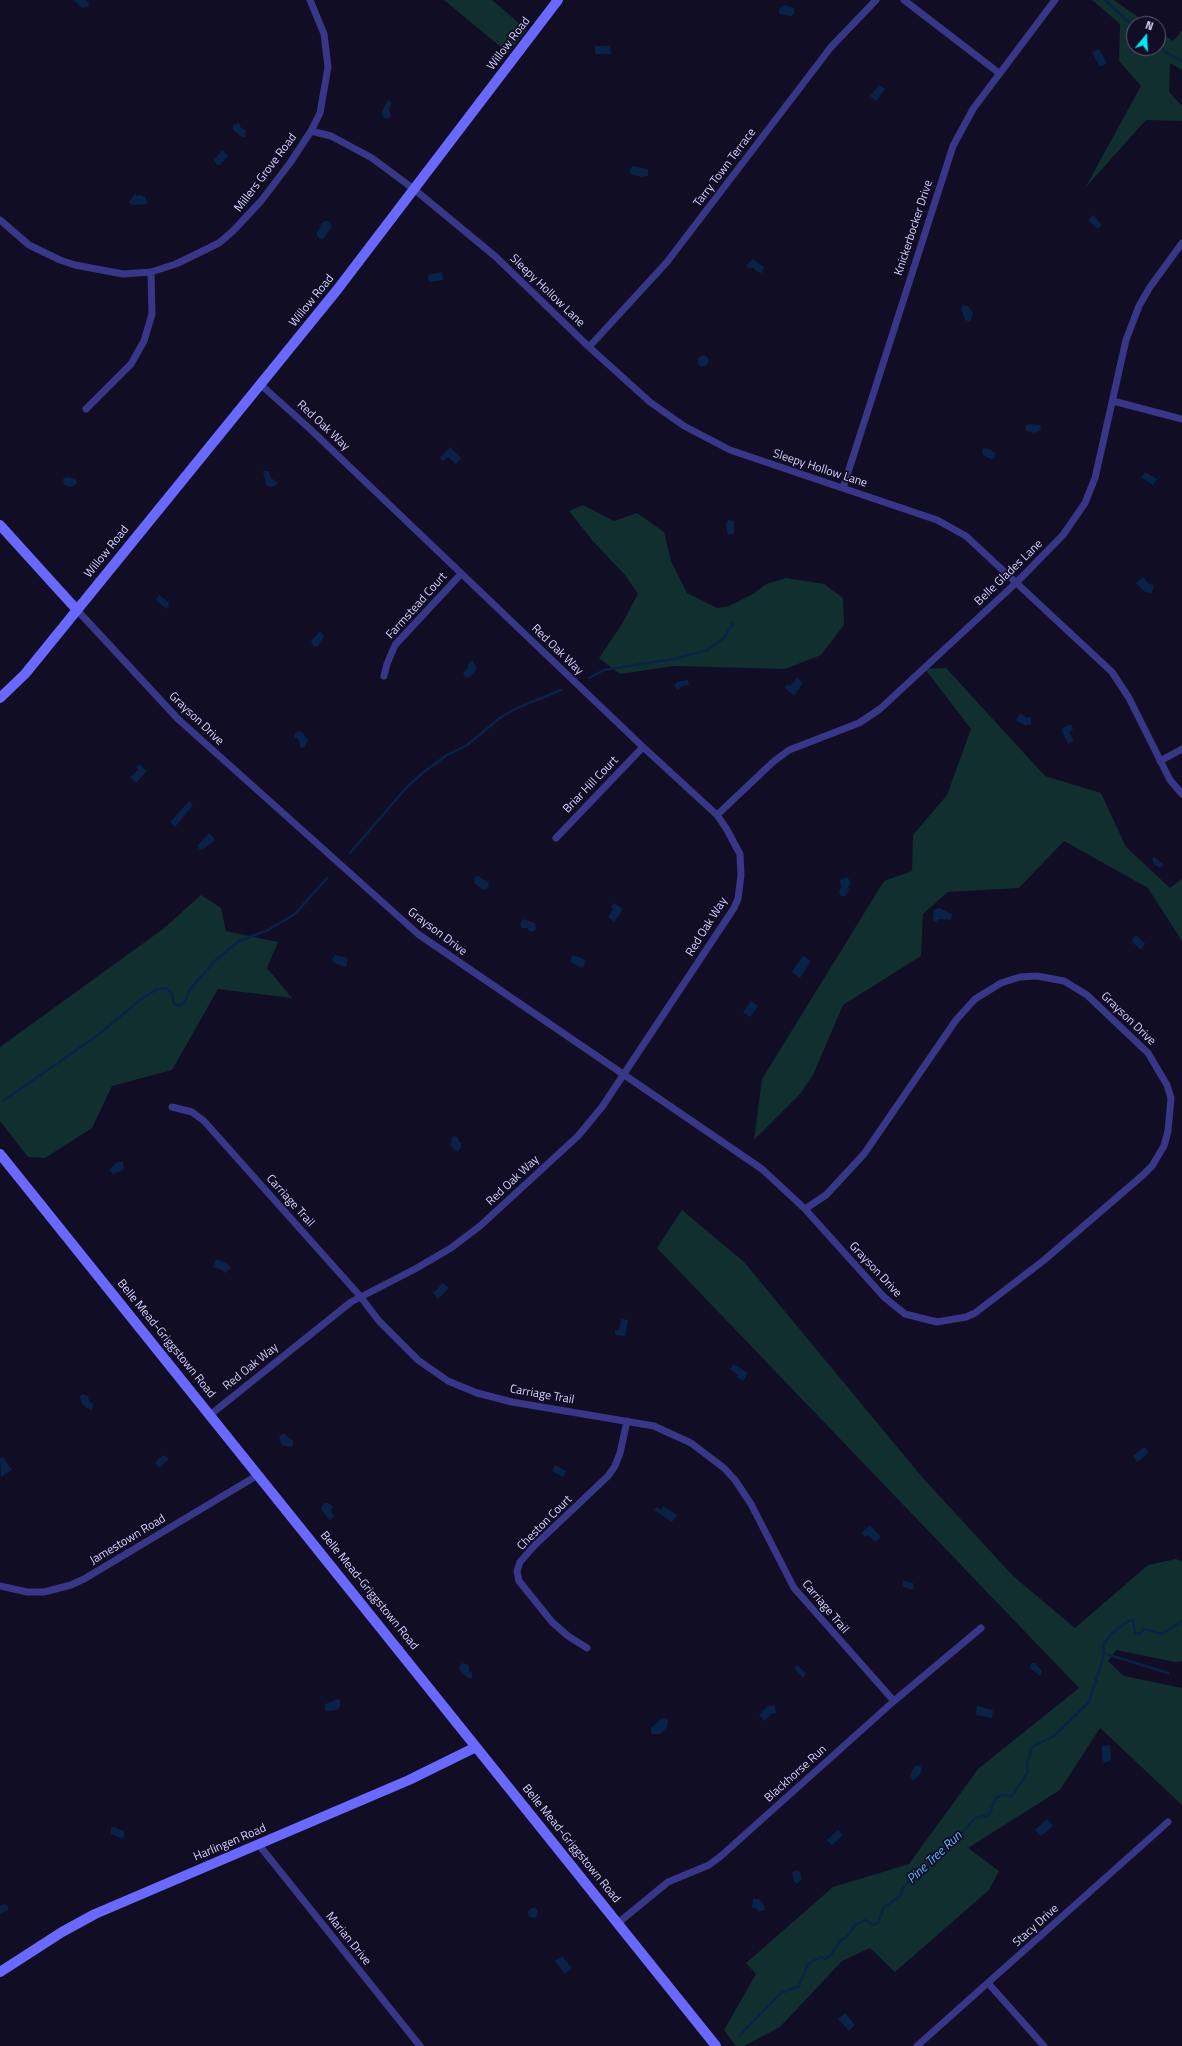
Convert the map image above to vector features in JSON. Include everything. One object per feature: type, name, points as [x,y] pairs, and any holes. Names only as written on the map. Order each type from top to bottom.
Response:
[{"type":"street","name":"Millers Grove Road","points":[[0,220],[29,244],[60,260],[75,265],[123,274],[151,272],[176,264],[219,243],[233,232],[261,201],[290,163],[311,131],[320,113],[328,67],[324,34],[310,0]]},
{"type":"street","name":"Willow Road","points":[[77,610],[337,290],[415,190],[558,0]]},
{"type":"street","name":"Tarry Town Terrace","points":[[589,347],[667,262],[831,47],[876,0]]},
{"type":"street","points":[[904,0],[999,73]]},
{"type":"street","name":"Knickerbocker Drive","points":[[843,488],[953,146],[973,109],[1055,0]]},
{"type":"street","name":"Millers Grove Road","points":[[311,131],[331,136],[372,158],[415,190]]},
{"type":"street","name":"Sleepy Hollow Lane","points":[[415,190],[496,257],[589,347],[650,402],[684,426],[707,440],[753,459],[937,520],[956,529],[980,548],[1112,672],[1130,698],[1170,780],[1182,794]]},
{"type":"street","name":"Belle Glades Lane","points":[[717,815],[773,762],[789,750],[859,722],[880,709],[1017,582],[1062,536],[1085,503],[1100,458],[1126,340],[1139,306],[1150,287],[1182,243]]},
{"type":"street","points":[[86,409],[131,364],[144,341],[152,314],[151,272]]},
{"type":"street","name":"Red Oak Way","points":[[210,1414],[360,1296],[415,1269],[451,1248],[480,1226],[578,1136],[602,1107],[703,956],[738,899],[741,875],[740,854],[717,815],[643,747],[309,428],[261,385]]},
{"type":"street","points":[[1113,401],[1182,419]]},
{"type":"street","points":[[0,525],[77,610],[25,674],[0,698]]},
{"type":"street","name":"Farmstead Court","points":[[384,676],[395,645],[461,574]]},
{"type":"street","name":"Grayson Drive","points":[[77,610],[178,719],[418,934],[762,1169],[805,1209],[884,1297],[905,1314],[937,1322],[966,1317],[975,1313],[1043,1261],[1152,1166],[1164,1146],[1168,1131],[1170,1098],[1167,1085],[1148,1053],[1087,995],[1064,981],[1055,978],[1020,977],[1001,983],[975,999],[956,1020],[864,1154],[826,1195],[805,1209]]},
{"type":"street","name":"Briar Hill Court","points":[[556,838],[643,747]]},
{"type":"street","points":[[1160,761],[1182,748]]},
{"type":"street","name":"Carriage Trail","points":[[172,1107],[192,1112],[204,1121],[360,1296],[379,1320],[418,1360],[448,1381],[477,1392],[512,1402],[654,1426],[691,1442],[731,1476],[752,1504],[794,1588],[894,1701]]},
{"type":"street","name":"Belle Mead-Griggstown Road","points":[[0,1154],[716,2046]]},
{"type":"street","name":"Cheston Court","points":[[587,1648],[568,1636],[552,1622],[519,1581],[517,1571],[520,1562],[534,1546],[608,1476],[618,1459],[627,1421]]},
{"type":"street","name":"Jamestown Road","points":[[0,1586],[28,1592],[44,1592],[71,1585],[84,1579],[258,1475]]},
{"type":"street","name":"Blackhorse Run","points":[[618,1923],[668,1882],[709,1865],[721,1856],[894,1701],[981,1628]]},
{"type":"street","name":"Harlingen Road","points":[[0,1972],[62,1932],[95,1914],[410,1780],[476,1747]]},
{"type":"street","name":"Stacy Drive","points":[[917,2046],[1168,1822]]},
{"type":"street","name":"Marian Drive","points":[[259,1845],[420,2046]]},
{"type":"street","points":[[988,1983],[1044,2046]]},
{"type":"green space","points":[[444,0],[492,0],[527,30],[508,53]]},
{"type":"green space","points":[[1092,0],[1114,0],[1137,16],[1126,16],[1126,56],[1166,56],[1166,36],[1173,41],[1182,30],[1182,70],[1170,63],[1169,92],[1182,106],[1182,121],[1146,120],[1085,188],[1141,86],[1119,61],[1120,24]]},
{"type":"green space","points":[[583,505],[614,521],[637,513],[664,532],[671,561],[687,593],[717,608],[729,606],[753,594],[766,584],[786,578],[824,584],[843,598],[844,625],[821,655],[785,669],[674,666],[620,674],[599,658],[622,624],[638,594],[625,575],[592,540],[569,511]]},
{"type":"green space","points":[[946,668],[1045,776],[1101,793],[1126,847],[1170,888],[1182,879],[1182,941],[1148,888],[1064,841],[1019,888],[948,892],[923,914],[921,956],[843,1005],[813,1075],[800,1094],[754,1140],[762,1079],[884,881],[912,871],[913,835],[947,795],[971,729],[925,669]]},
{"type":"green space","points":[[201,895],[221,908],[226,931],[278,942],[267,968],[292,998],[218,989],[172,1070],[112,1086],[92,1128],[45,1158],[28,1157],[0,1121],[0,1047],[163,929]]},
{"type":"green space","points":[[682,1210],[744,1262],[922,1477],[1013,1576],[1075,1628],[1148,1565],[1176,1559],[1182,1562],[1182,1661],[1175,1662],[1116,1650],[1108,1661],[1124,1676],[1182,1688],[1182,1805],[1100,1728],[1060,1790],[968,1848],[999,1871],[989,1890],[895,1972],[870,1948],[842,1961],[780,2027],[744,2046],[736,2046],[724,2030],[756,1974],[746,1963],[833,1887],[909,1864],[978,1769],[1079,1688],[657,1248]]},
{"type":"water","points":[[74,0],[86,0],[89,2],[88,7],[82,8]]},
{"type":"water","points":[[784,5],[794,8],[794,14],[791,16],[779,14],[779,9]]},
{"type":"water","points":[[595,46],[610,46],[611,54],[595,54]]},
{"type":"water","points":[[1099,49],[1107,63],[1100,67],[1092,52]]},
{"type":"water","points":[[879,85],[885,89],[876,101],[870,96]]},
{"type":"water","points":[[388,100],[392,102],[389,109],[391,115],[390,118],[385,119],[381,113]]},
{"type":"water","points":[[239,123],[241,128],[246,130],[245,137],[242,137],[233,130],[233,125]]},
{"type":"water","points":[[222,150],[228,156],[220,165],[217,165],[214,160]]},
{"type":"water","points":[[633,166],[648,169],[648,176],[641,177],[631,174],[629,170]]},
{"type":"water","points":[[135,194],[137,196],[140,195],[145,197],[148,204],[131,205],[129,202]]},
{"type":"water","points":[[1093,215],[1102,225],[1098,229],[1088,220]]},
{"type":"water","points":[[325,221],[328,221],[332,226],[324,238],[320,239],[317,236],[317,232],[321,226],[320,225]]},
{"type":"water","points":[[752,259],[764,267],[762,273],[757,272],[754,268],[749,268],[746,266]]},
{"type":"water","points":[[442,272],[443,280],[429,282],[428,275]]},
{"type":"water","points":[[963,305],[968,306],[973,313],[970,322],[965,320],[961,308]]},
{"type":"water","points":[[701,356],[705,356],[707,357],[707,365],[701,366],[698,363],[698,359]]},
{"type":"water","points":[[1028,424],[1040,425],[1041,430],[1035,433],[1026,431],[1026,426]]},
{"type":"water","points":[[450,447],[461,458],[456,464],[448,457],[443,461],[440,458]]},
{"type":"water","points":[[984,448],[990,449],[995,453],[995,458],[991,459],[983,455],[982,450]]},
{"type":"water","points":[[263,471],[269,471],[271,478],[277,482],[277,485],[271,487],[266,485]]},
{"type":"water","points":[[1145,472],[1157,479],[1153,485],[1141,477]]},
{"type":"water","points":[[66,477],[76,479],[77,484],[70,487],[64,485],[63,479]]},
{"type":"water","points":[[728,520],[734,521],[734,534],[728,535],[726,525]]},
{"type":"water","points":[[1143,577],[1149,584],[1154,585],[1152,593],[1145,592],[1136,583]]},
{"type":"water","points":[[159,595],[168,602],[169,606],[166,609],[156,600]]},
{"type":"water","points":[[320,631],[324,636],[318,646],[314,647],[311,641]]},
{"type":"water","points":[[470,661],[473,661],[477,669],[470,677],[466,678],[463,673],[467,669]]},
{"type":"water","points":[[797,678],[803,683],[794,696],[785,688],[788,684],[790,686]]},
{"type":"water","points":[[688,680],[689,685],[682,686],[678,690],[674,686],[677,682]]},
{"type":"water","points":[[1019,714],[1022,714],[1026,718],[1031,717],[1031,724],[1026,726],[1016,720]]},
{"type":"water","points":[[1071,724],[1073,730],[1069,732],[1074,741],[1068,744],[1061,729]]},
{"type":"water","points":[[297,731],[302,732],[308,740],[304,748],[300,747],[299,740],[295,738],[294,735]]},
{"type":"water","points":[[139,764],[147,771],[136,783],[130,777],[138,770],[136,767]]},
{"type":"water","points":[[189,801],[193,805],[175,827],[170,822]]},
{"type":"water","points":[[209,833],[214,838],[214,841],[202,850],[199,849],[197,846]]},
{"type":"water","points":[[1154,857],[1163,864],[1162,867],[1160,868],[1154,864],[1152,859]]},
{"type":"water","points":[[478,876],[488,882],[489,886],[486,889],[483,890],[474,883],[475,877]]},
{"type":"water","points":[[847,877],[851,882],[848,887],[849,890],[845,896],[841,896],[839,893],[841,886],[840,880]]},
{"type":"water","points":[[614,903],[623,909],[614,922],[608,917],[613,909],[611,907]]},
{"type":"water","points":[[939,908],[952,914],[951,920],[939,919],[936,922],[933,920],[934,910]]},
{"type":"water","points":[[523,919],[535,923],[536,930],[530,932],[527,928],[522,928],[520,924]]},
{"type":"water","points":[[1134,936],[1137,936],[1145,943],[1142,949],[1132,942]]},
{"type":"water","points":[[335,955],[348,958],[346,967],[334,963],[332,959]]},
{"type":"water","points":[[573,955],[585,961],[584,966],[581,968],[571,962]]},
{"type":"water","points":[[803,956],[811,961],[800,978],[792,972]]},
{"type":"water","points":[[751,1001],[758,1006],[750,1017],[743,1012]]},
{"type":"water","points":[[455,1136],[458,1138],[458,1141],[461,1142],[461,1148],[457,1152],[450,1145],[452,1137]]},
{"type":"water","points":[[117,1162],[123,1162],[124,1170],[113,1174],[109,1170]]},
{"type":"water","points":[[216,1259],[227,1263],[231,1268],[225,1273],[222,1270],[213,1267]]},
{"type":"water","points":[[443,1283],[449,1288],[438,1299],[433,1293]]},
{"type":"water","points":[[621,1319],[628,1320],[625,1336],[615,1335],[615,1330],[619,1330]]},
{"type":"water","points":[[734,1364],[748,1373],[743,1381],[730,1369]]},
{"type":"water","points":[[82,1394],[88,1396],[89,1401],[93,1404],[92,1410],[82,1404],[80,1397]]},
{"type":"water","points":[[282,1434],[285,1434],[293,1440],[293,1446],[290,1447],[282,1445],[279,1437]]},
{"type":"water","points":[[1143,1448],[1146,1448],[1148,1453],[1138,1462],[1133,1456]]},
{"type":"water","points":[[163,1455],[168,1458],[168,1460],[159,1468],[155,1463]]},
{"type":"water","points":[[3,1457],[12,1470],[1,1477],[0,1459]]},
{"type":"water","points":[[555,1465],[566,1471],[563,1477],[552,1471]]},
{"type":"water","points":[[324,1503],[328,1503],[333,1506],[331,1511],[334,1516],[330,1521],[321,1509]]},
{"type":"water","points":[[663,1506],[677,1515],[672,1522],[654,1510],[657,1507],[661,1510]]},
{"type":"water","points":[[870,1525],[881,1537],[875,1542],[868,1535],[865,1537],[861,1533]]},
{"type":"water","points":[[903,1581],[913,1583],[914,1588],[911,1590],[903,1586]]},
{"type":"water","points":[[461,1663],[469,1665],[469,1671],[472,1673],[472,1678],[469,1679],[459,1670]]},
{"type":"water","points":[[1032,1663],[1035,1663],[1042,1671],[1040,1676],[1030,1668]]},
{"type":"water","points":[[797,1665],[806,1673],[804,1677],[802,1677],[795,1669]]},
{"type":"water","points":[[340,1699],[340,1707],[336,1710],[325,1710],[325,1704]]},
{"type":"water","points":[[774,1705],[776,1713],[773,1713],[764,1721],[759,1715],[768,1706]]},
{"type":"water","points":[[977,1706],[993,1710],[992,1718],[976,1715]]},
{"type":"water","points":[[662,1718],[668,1720],[667,1727],[660,1734],[651,1734],[651,1728]]},
{"type":"water","points":[[1110,1745],[1111,1760],[1104,1763],[1102,1758],[1102,1746]]},
{"type":"water","points":[[920,1765],[922,1770],[913,1781],[910,1775],[915,1766]]},
{"type":"water","points":[[1047,1819],[1053,1826],[1041,1836],[1035,1830]]},
{"type":"water","points":[[114,1827],[124,1831],[124,1837],[121,1838],[111,1834],[111,1828]]},
{"type":"water","points":[[838,1830],[843,1835],[832,1845],[827,1840]]},
{"type":"water","points":[[796,1870],[800,1872],[802,1879],[797,1884],[794,1881],[792,1873]]},
{"type":"water","points":[[753,1899],[759,1899],[764,1905],[765,1910],[759,1912],[756,1908],[752,1908]]},
{"type":"water","points":[[4,1904],[8,1906],[8,1910],[0,1914],[0,1906]]},
{"type":"water","points":[[531,1908],[535,1908],[537,1909],[537,1917],[531,1918],[528,1915],[528,1911]]},
{"type":"water","points":[[562,1956],[572,1968],[565,1974],[555,1961]]},
{"type":"water","points":[[845,2013],[855,2025],[849,2031],[838,2019]]},
{"type":"waterway","points":[[1105,0],[1126,20]]},
{"type":"waterway","points":[[1166,52],[1182,61]]},
{"type":"waterway","points":[[589,678],[604,670],[674,659],[707,650],[724,638],[733,623]]},
{"type":"waterway","points":[[350,853],[406,788],[425,771],[447,755],[467,745],[501,717],[517,708],[561,690]]},
{"type":"waterway","points":[[3,1101],[98,1035],[140,1000],[157,989],[166,988],[172,994],[174,1004],[180,1006],[185,1001],[190,989],[216,960],[239,941],[268,930],[295,914],[327,878]]},
{"type":"waterway","name":"Pine Tree Run","points":[[739,2036],[781,1993],[799,1986],[808,1964],[821,1957],[825,1959],[831,1955],[841,1940],[846,1938],[855,1925],[865,1920],[874,1925],[879,1922],[883,1908],[900,1896],[903,1888],[912,1878],[928,1867],[940,1853],[956,1840],[975,1818],[989,1815],[996,1798],[1002,1795],[1012,1796],[1028,1772],[1027,1763],[1032,1747],[1054,1736],[1089,1702],[1103,1658],[1104,1644],[1110,1635],[1128,1621],[1133,1620],[1135,1633],[1140,1634],[1144,1629],[1162,1634],[1182,1621]]},
{"type":"waterway","points":[[1103,1653],[1168,1673]]}]
